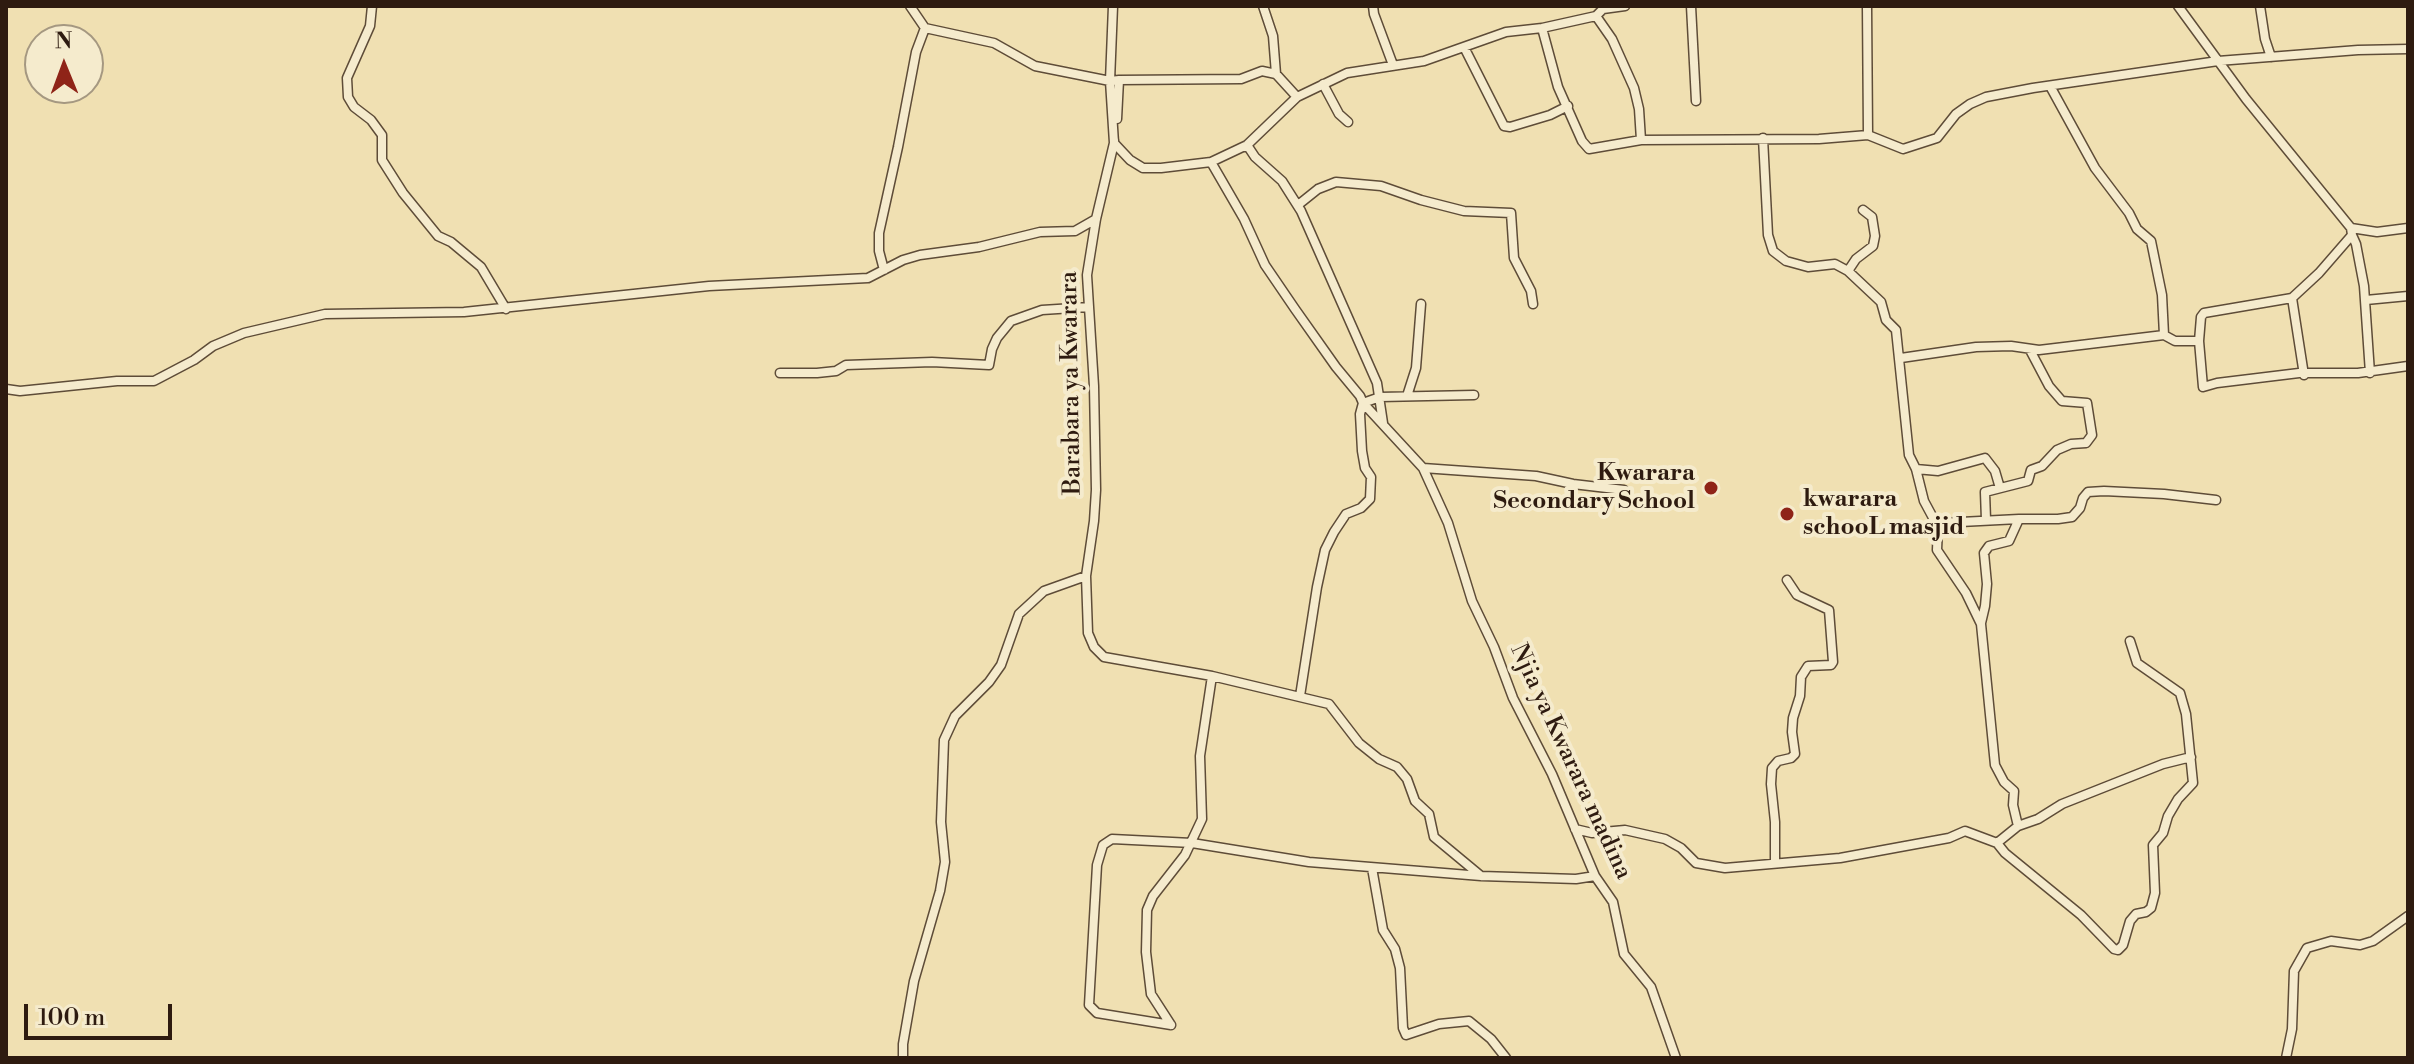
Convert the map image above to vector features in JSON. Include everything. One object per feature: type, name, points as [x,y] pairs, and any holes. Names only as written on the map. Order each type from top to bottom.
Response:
[{"type":"street","points":[[372,6],[370,26],[347,78],[348,97],[382,135],[382,160],[403,193],[438,236],[451,242],[481,267],[506,309]]},
{"type":"street","points":[[910,6],[925,28],[994,43],[1035,66],[1114,81],[1241,79],[1262,71],[1276,74],[1297,97]]},
{"type":"street","name":"Barabara ya Kwarara","points":[[1116,6],[1114,143],[1096,219],[1087,275],[1096,490],[1086,576],[1088,633],[1094,647],[1104,657],[1212,676],[1329,704],[1359,743],[1379,759],[1397,767],[1407,779],[1415,801],[1429,814],[1434,837],[1481,876]]},
{"type":"street","points":[[1263,6],[1273,36],[1276,74]]},
{"type":"street","points":[[1373,6],[1393,65]]},
{"type":"street","points":[[1114,143],[1130,160],[1143,168],[1211,162],[1247,145],[1297,97],[1347,73],[1424,61],[1506,32],[1542,28],[1596,16],[1603,7],[1625,6]]},
{"type":"street","points":[[1691,6],[1696,101]]},
{"type":"street","points":[[1867,6],[1868,135]]},
{"type":"street","points":[[2178,6],[2246,99],[2352,232],[2366,300],[2370,373]]},
{"type":"street","points":[[2260,6],[2271,57]]},
{"type":"street","points":[[1596,16],[1612,39],[1634,88],[1641,140]]},
{"type":"street","points":[[884,270],[880,260],[879,233],[916,52],[925,28]]},
{"type":"street","points":[[1542,28],[1558,87],[1582,141],[1589,149],[1641,140],[1819,139],[1868,135],[1894,147],[1907,148],[1937,138],[1956,114],[1986,97],[2218,61],[2367,49],[2408,49]]},
{"type":"street","points":[[1464,47],[1504,126],[1550,115],[1568,106]]},
{"type":"street","points":[[1323,84],[1339,114],[1348,122]]},
{"type":"street","points":[[2050,86],[2095,168],[2129,213],[2137,229],[2151,241],[2162,295],[2164,335]]},
{"type":"street","points":[[1763,138],[1768,235],[1773,251],[1786,261],[1808,267],[1835,264],[1848,271],[1881,302],[1886,320],[1896,330],[1909,455],[1924,501],[1938,528]]},
{"type":"street","points":[[1247,145],[1255,157],[1282,181],[1298,205],[1377,383],[1383,423]]},
{"type":"street","points":[[1211,162],[1244,219],[1265,265],[1363,403],[1423,468],[1524,474],[1624,490]]},
{"type":"street","points":[[1298,205],[1318,189],[1336,182],[1381,186],[1464,211],[1511,213],[1514,258],[1531,291],[1533,304]]},
{"type":"street","points":[[1848,271],[1856,259],[1873,246],[1872,217],[1863,210]]},
{"type":"street","points":[[6,389],[20,391],[117,381],[154,381],[213,346],[244,333],[325,314],[506,309],[709,286],[868,278],[920,255],[979,247],[1040,232],[1075,231],[1096,219]]},
{"type":"street","points":[[2352,232],[2408,228]]},
{"type":"street","points":[[2352,232],[2319,273],[2292,298],[2204,313],[2199,341],[2203,387],[2299,373],[2370,373],[2408,366]]},
{"type":"street","points":[[2366,300],[2408,296]]},
{"type":"street","points":[[2292,298],[2304,375]]},
{"type":"street","points":[[1407,396],[1416,368],[1421,304]]},
{"type":"street","points":[[780,373],[836,371],[846,365],[932,362],[989,365],[997,338],[1011,321],[1042,310],[1089,307]]},
{"type":"street","points":[[1901,358],[1985,346],[2030,350],[2164,335],[2175,341],[2199,341]]},
{"type":"street","points":[[1986,520],[1985,492],[2028,481],[2031,470],[2042,466],[2057,450],[2071,444],[2086,443],[2092,435],[2087,403],[2062,401],[2049,386],[2030,350]]},
{"type":"street","points":[[1363,403],[1380,397],[1474,395]]},
{"type":"street","points":[[1300,696],[1325,550],[1346,514],[1361,508],[1370,499],[1371,477],[1365,468],[1362,451],[1360,414],[1363,403]]},
{"type":"street","points":[[1916,469],[1938,471],[1985,458],[1995,471],[2000,488]]},
{"type":"street","name":"Njia ya Kwarara madina","points":[[1423,468],[1447,522],[1472,601],[1513,698],[1552,774],[1595,876],[1613,902],[1624,954],[1651,987],[1676,1058]]},
{"type":"street","points":[[1981,624],[1966,593],[1937,550],[1941,523],[2072,517],[2088,492],[2164,494],[2216,500]]},
{"type":"street","points":[[2018,826],[2013,805],[2014,791],[2004,782],[1995,765],[1981,624],[1987,584],[1984,553],[1989,546],[2009,541],[2019,519]]},
{"type":"street","points":[[903,1058],[914,981],[940,891],[945,862],[941,822],[944,740],[955,716],[989,682],[1001,665],[1019,614],[1044,591],[1086,576]]},
{"type":"street","points":[[1775,863],[1772,768],[1778,761],[1795,754],[1793,718],[1800,696],[1801,677],[1808,666],[1831,665],[1833,662],[1829,610],[1797,595],[1787,580]]},
{"type":"street","points":[[1575,829],[1592,833],[1625,830],[1665,839],[1681,848],[1696,863],[1725,868],[1840,858],[1949,838],[1965,831],[1997,843],[2118,950],[2123,945],[2130,921],[2136,914],[2151,908],[2155,888],[2153,845],[2163,833],[2178,799],[2193,783],[2186,714],[2180,693],[2137,663],[2130,641]]},
{"type":"street","points":[[1212,676],[1200,756],[1202,819],[1192,843],[1153,896],[1147,910],[1146,952],[1151,994],[1171,1025],[1097,1013],[1089,1005],[1097,865],[1103,845],[1112,839],[1192,843],[1309,862],[1372,868],[1481,876],[1576,879],[1595,876]]},
{"type":"street","points":[[1997,843],[2018,826],[2038,819],[2062,804],[2163,764],[2191,757]]},
{"type":"street","points":[[1372,868],[1383,930],[1395,949],[1400,968],[1406,1035],[1439,1024],[1469,1021],[1491,1039],[1506,1058]]},
{"type":"street","points":[[2286,1058],[2292,1029],[2294,971],[2307,948],[2331,941],[2360,945],[2373,941],[2408,916]]},
{"type":"place","name":"Kwarara Secondary School","points":[[1711,488]]},
{"type":"place","name":"kwarara schooL masjid","points":[[1787,514]]}]
